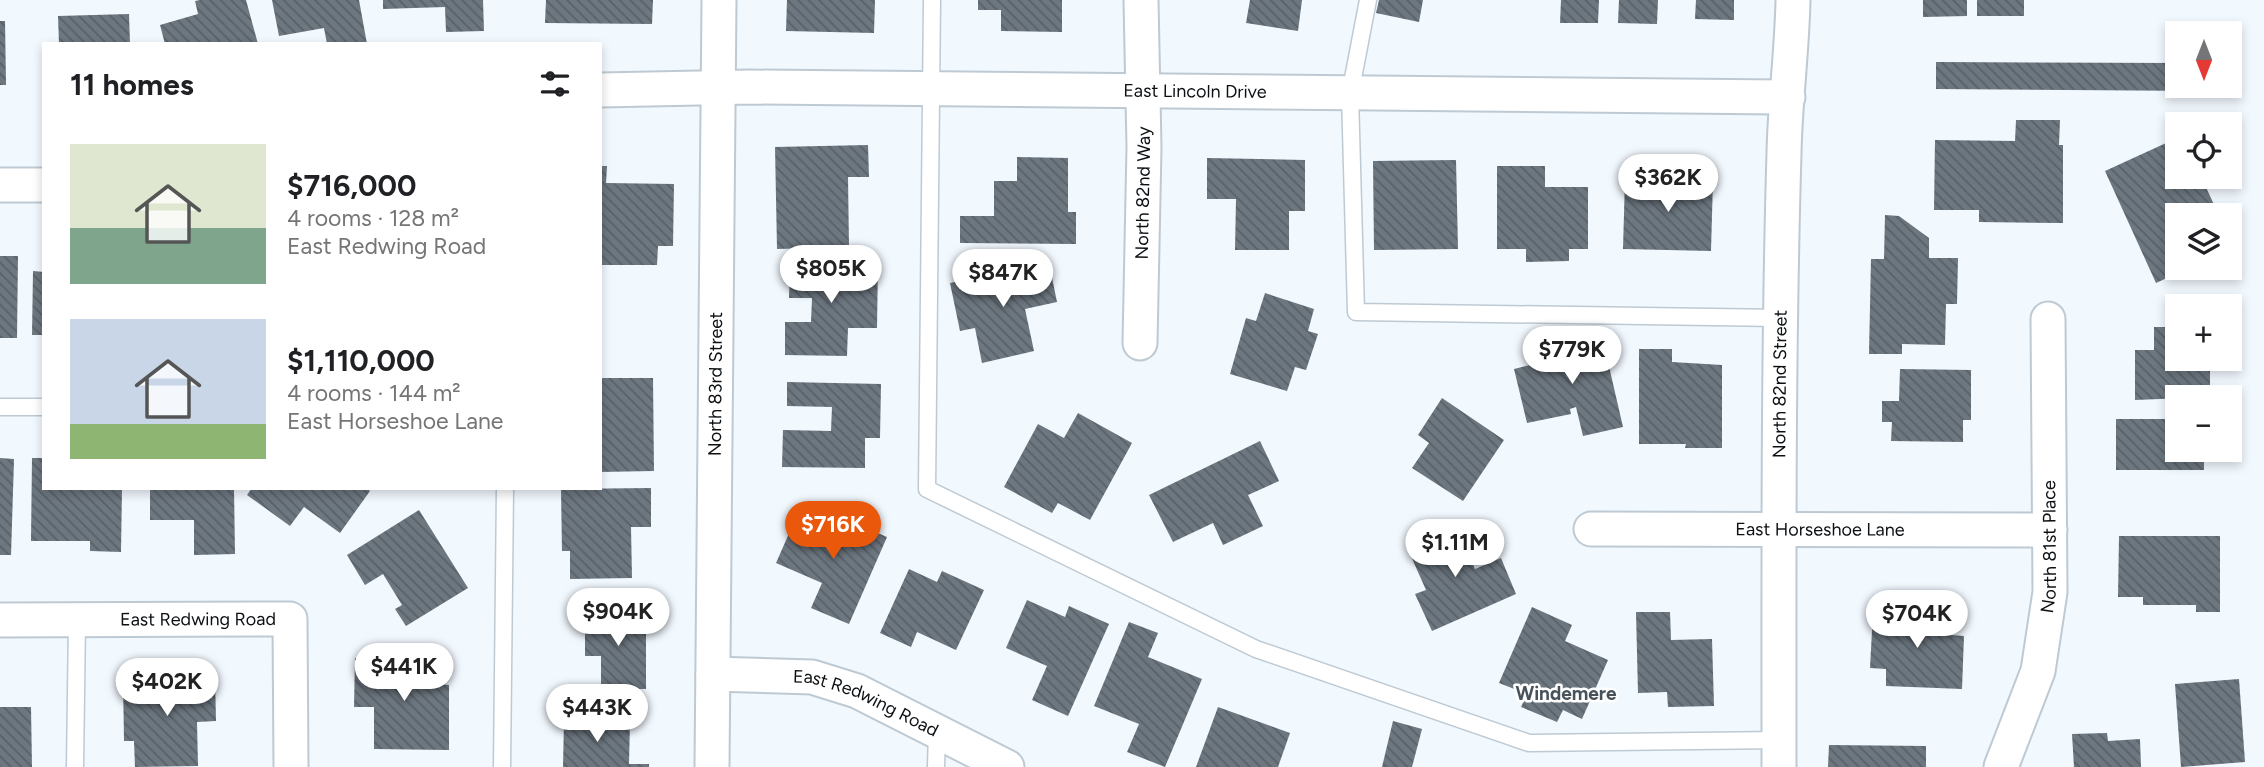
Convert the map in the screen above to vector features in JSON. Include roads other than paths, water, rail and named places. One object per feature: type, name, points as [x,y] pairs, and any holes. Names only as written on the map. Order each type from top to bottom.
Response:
[{"type":"street","name":"North 83rd Street","points":[[712,767],[719,0]]},
{"type":"street","name":"North 82nd Way","points":[[1140,343],[1143,92],[1141,0]]},
{"type":"street","name":"North 82nd Street","points":[[1779,754],[1777,530],[1784,150],[1793,0]]},
{"type":"street","name":"East Lincoln Drive","points":[[602,90],[719,87],[931,88],[1788,97]]},
{"type":"street","points":[[0,185],[42,185]]},
{"type":"street","name":"North 81st Place","points":[[2001,767],[2039,671],[2050,592],[2048,319]]},
{"type":"street","name":"East Horseshoe Lane","points":[[1591,529],[2050,530]]},
{"type":"street","name":"East Redwing Road","points":[[0,621],[290,619],[292,767]]},
{"type":"street","name":"East Redwing Road","points":[[713,674],[812,677],[857,691],[1007,767]]},
{"type":"lane","points":[[932,0],[927,489],[1256,649],[1529,743],[1779,754]]},
{"type":"lane","points":[[1368,0],[1350,94],[1356,312],[1781,318]]},
{"type":"lane","points":[[0,407],[42,407]]},
{"type":"lane","points":[[502,767],[505,490]]},
{"type":"lane","points":[[75,767],[77,621]]},
{"type":"lane","points":[[936,767],[937,732]]},
{"type":"district","name":"Windemere","points":[[1566,693]]}]
